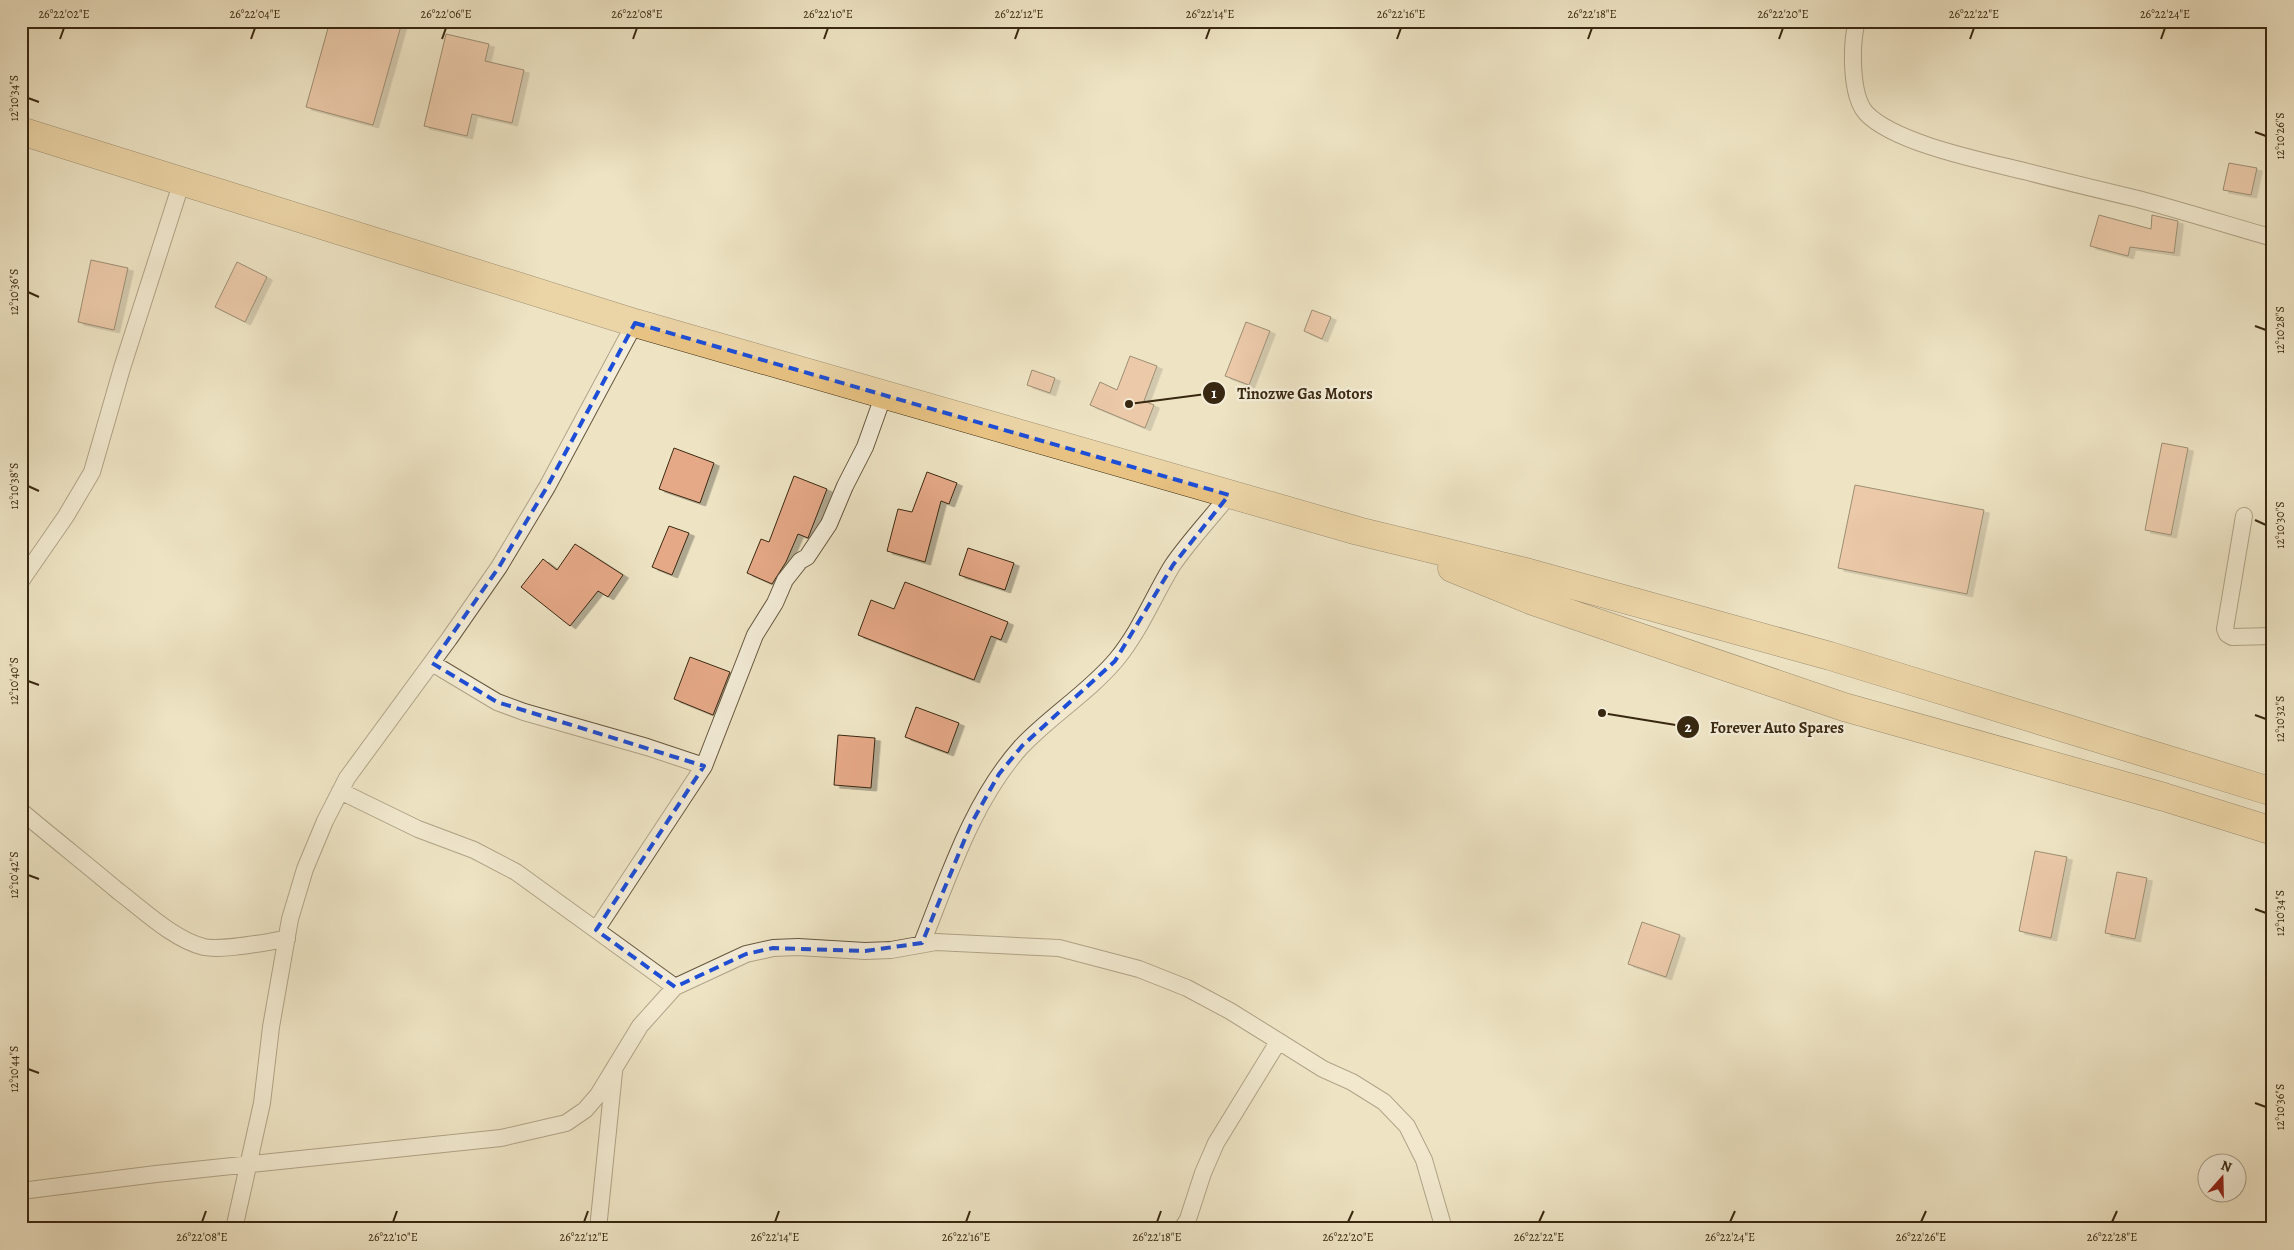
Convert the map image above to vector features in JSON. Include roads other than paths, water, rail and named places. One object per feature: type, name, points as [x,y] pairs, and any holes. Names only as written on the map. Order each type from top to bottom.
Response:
[{"type":"highway","points":[[21,131],[635,323],[1358,531],[1522,571],[1830,656],[2273,792]]},
{"type":"highway","points":[[1358,531],[1533,600],[1844,707],[2164,796],[2273,831]]},
{"type":"street","points":[[1857,21],[1853,35],[1853,51],[1857,95],[1864,111],[1878,124],[1937,148],[2141,200],[2273,238]]},
{"type":"street","points":[[21,581],[66,516],[92,472],[137,319],[182,181]]},
{"type":"street","points":[[234,1229],[250,1164],[262,1103],[271,1027],[287,939],[305,869],[325,821],[348,778],[499,567],[542,495],[635,323]]},
{"type":"street","points":[[596,930],[704,766],[755,635],[775,603],[785,580],[800,561],[807,557],[829,524],[845,486],[865,447],[884,394]]},
{"type":"street","points":[[922,943],[971,824],[999,774],[1022,746],[1090,686],[1115,661],[1132,638],[1173,565],[1229,495]]},
{"type":"street","points":[[2244,516],[2225,629],[2227,634],[2232,637],[2273,636]]},
{"type":"street","points":[[432,663],[497,702],[524,712],[647,747],[704,766]]},
{"type":"street","points":[[340,791],[418,829],[491,858],[516,872],[675,987]]},
{"type":"street","points":[[21,811],[140,908],[178,935],[193,943],[205,947],[218,948],[287,939]]},
{"type":"street","points":[[21,1191],[250,1164],[501,1138],[532,1132],[566,1122],[585,1110],[598,1095],[640,1026],[675,987],[746,954],[773,948],[798,947],[865,951],[891,950],[922,943],[987,943],[1059,948],[1139,969],[1188,988],[1230,1011],[1323,1069],[1352,1082],[1384,1102],[1407,1126],[1424,1160],[1444,1229]]},
{"type":"street","points":[[1182,1229],[1188,1219],[1203,1173],[1216,1143],[1278,1042]]},
{"type":"street","points":[[598,1229],[615,1067]]},
{"type":"place","name":"Tinozwe Gas Motors","points":[[1129,404]]},
{"type":"place","name":"Forever Auto Spares","points":[[1602,713]]}]
